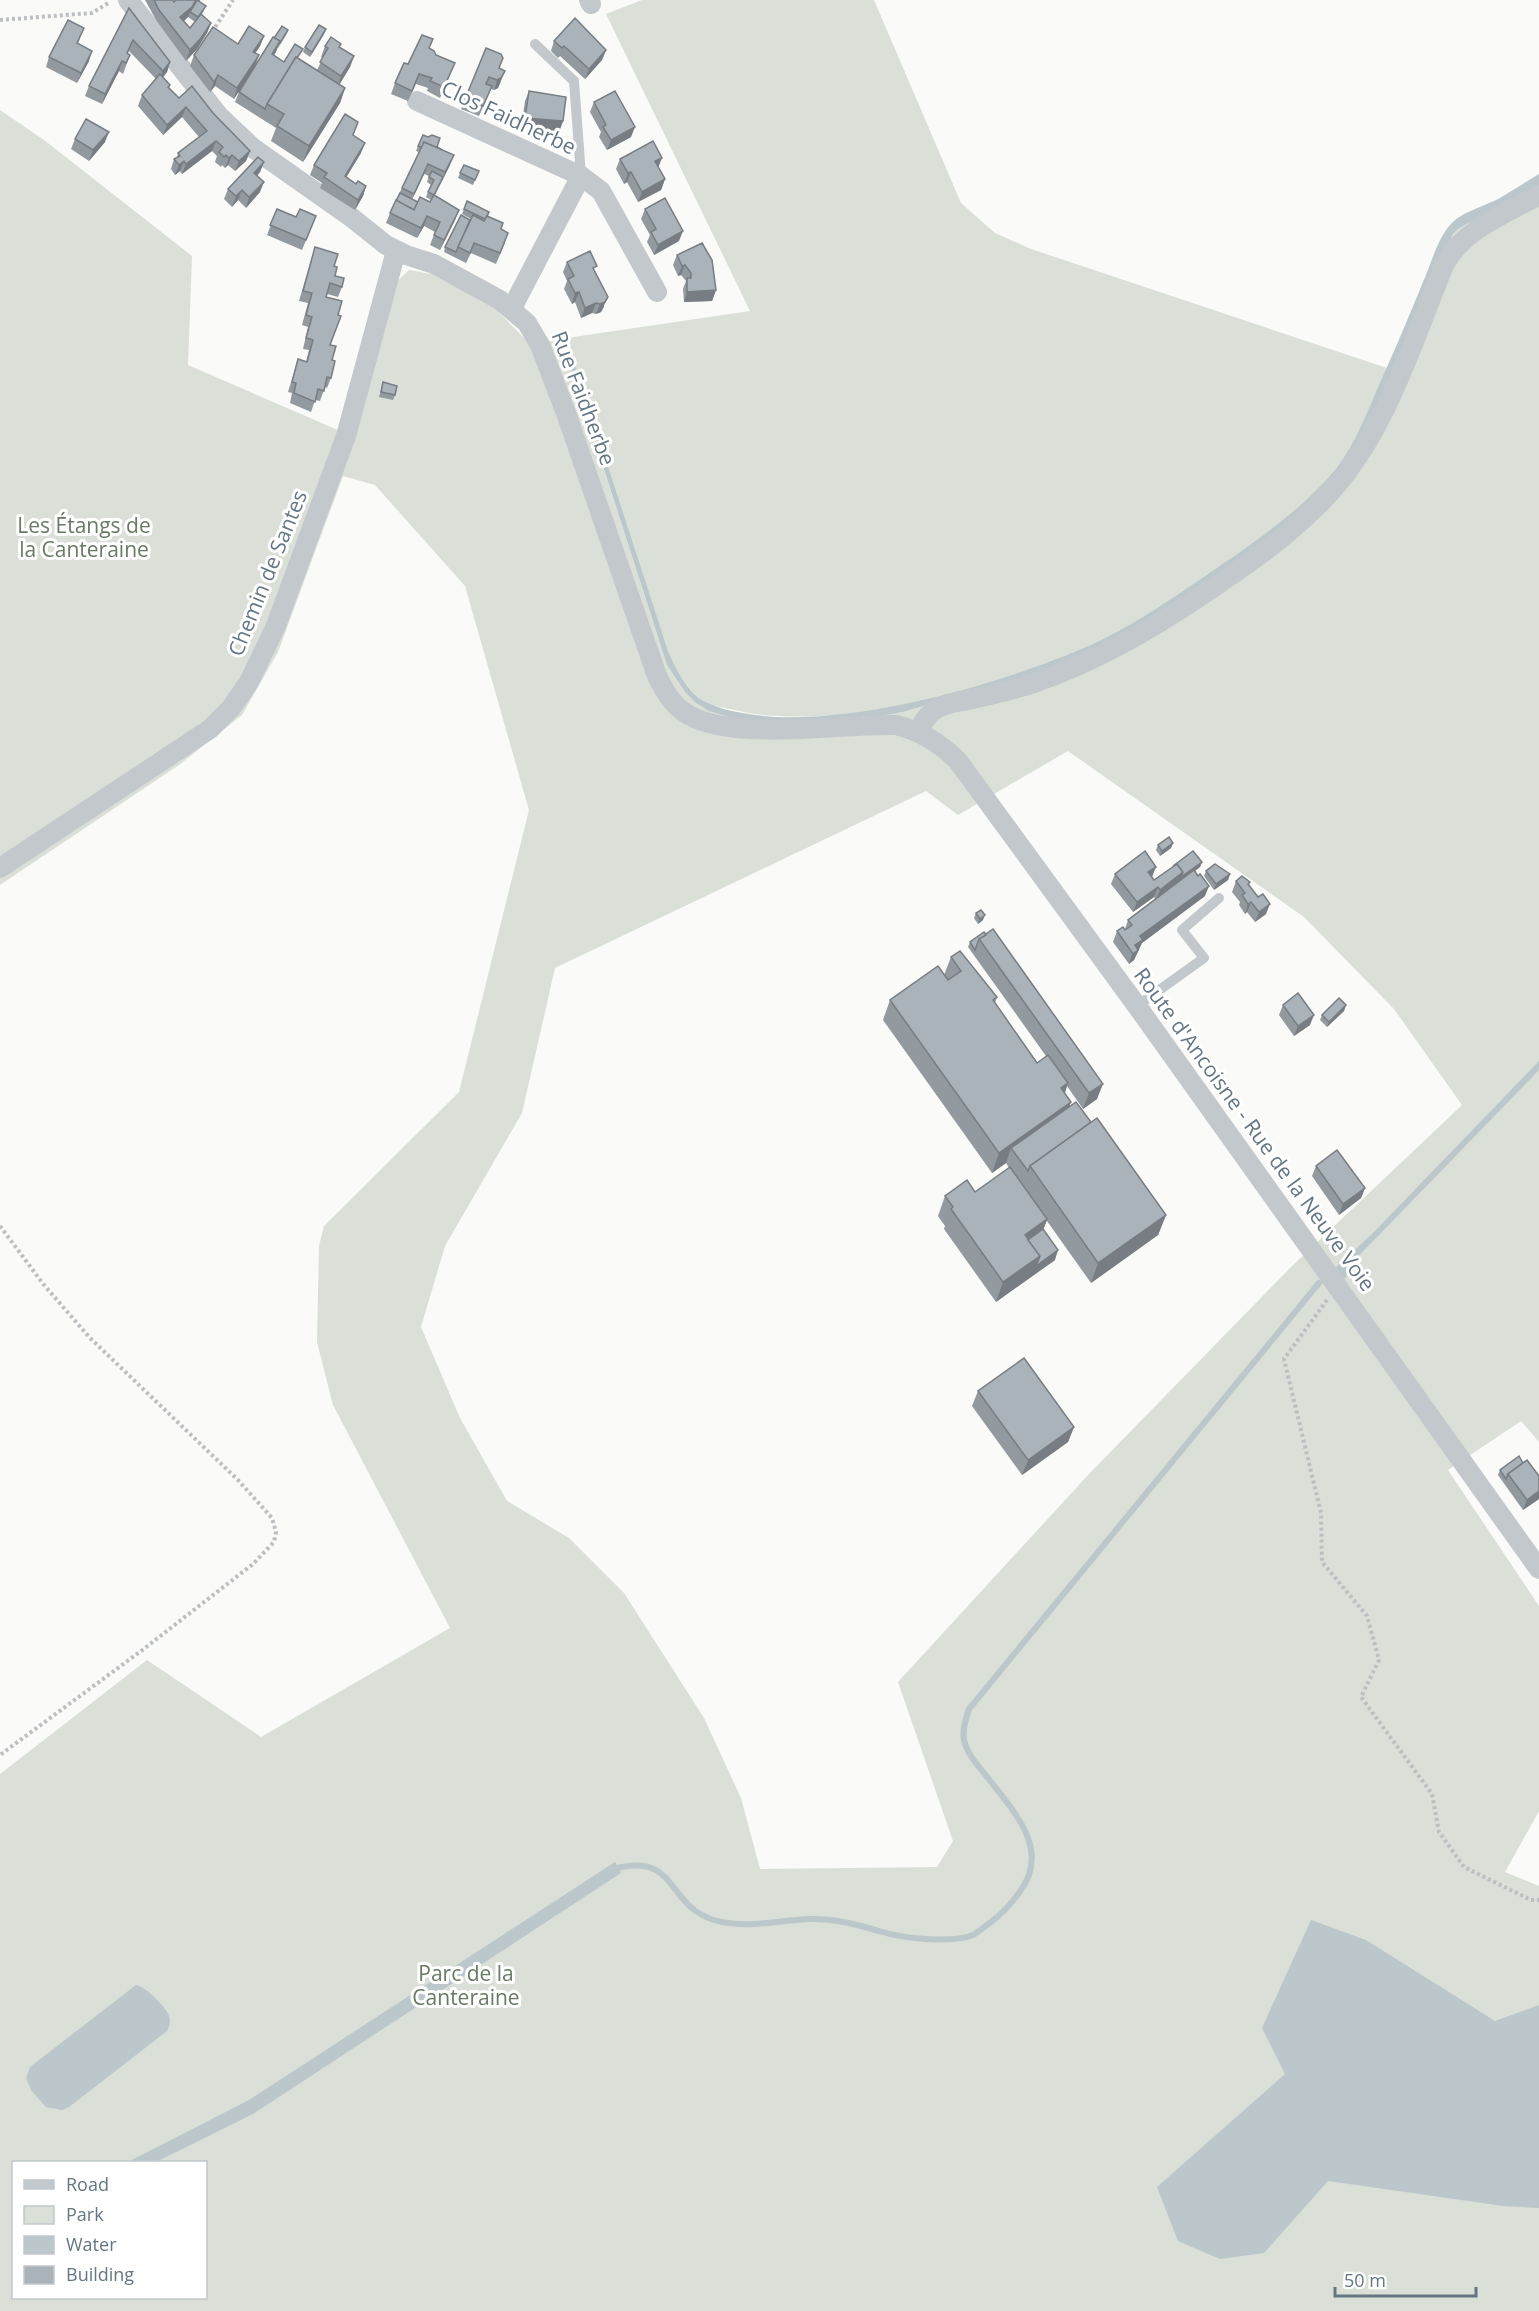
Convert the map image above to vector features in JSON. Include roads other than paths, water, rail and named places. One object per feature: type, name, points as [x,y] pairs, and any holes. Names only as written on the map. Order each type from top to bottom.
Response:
[{"type":"street","name":"Rue Faidherbe","points":[[124,2],[230,127],[267,159],[396,251],[444,269],[512,308],[533,332],[549,365],[657,676],[668,697],[677,707],[696,719],[744,729],[896,725],[918,732]]},
{"type":"street","name":"Clos Faidherbe","points":[[417,101],[581,176],[602,191],[657,292]]},
{"type":"street","name":"Clos Faidherbe","points":[[512,308],[581,176]]},
{"type":"street","points":[[918,732],[929,714],[944,705],[1032,684],[1113,651],[1237,572],[1300,523],[1347,473],[1369,437],[1404,366],[1442,270],[1452,251],[1468,235],[1539,195]]},
{"type":"street","name":"Chemin de Santes","points":[[0,868],[210,729],[231,708],[249,682],[275,628],[346,436],[396,251]]},
{"type":"street","name":"Route d'Ancoisne - Rue de la Neuve Voie","points":[[918,732],[940,744],[970,775],[1539,1569]]},
{"type":"lane","points":[[535,44],[574,81],[581,176]]},
{"type":"lane","points":[[1137,1006],[1204,958],[1182,930],[1219,898]]},
{"type":"water","points":[[1539,174],[1539,185],[1458,229],[1453,234],[1385,392],[1349,461],[1300,514],[1174,606],[1065,665],[903,712],[855,720],[740,720],[709,711],[685,692],[667,665],[571,367],[573,359],[668,651],[678,672],[692,692],[704,701],[745,714],[794,717],[849,713],[907,703],[1019,673],[1068,655],[1107,637],[1143,617],[1251,545],[1300,506],[1337,468],[1356,437],[1445,231],[1460,216],[1500,198]]},
{"type":"water","points":[[1539,1061],[1539,1070],[1347,1268],[1350,1273],[1344,1279],[1335,1268],[1373,1233]]},
{"type":"water","points":[[615,1862],[621,1873],[253,2114],[158,2161],[130,2161],[249,2100]]},
{"type":"water","points":[[1311,1920],[1366,1940],[1495,2021],[1539,2005],[1539,2208],[1503,2206],[1328,2181],[1264,2253],[1220,2259],[1178,2241],[1157,2187],[1285,2074],[1262,2028]]},
{"type":"water","points":[[136,1985],[150,1993],[167,2012],[170,2020],[167,2031],[69,2107],[62,2110],[46,2107],[31,2090],[26,2078],[30,2067]]},
{"type":"waterway","points":[[613,1869],[634,1865],[649,1867],[661,1873],[698,1913],[726,1923],[760,1924],[826,1919],[888,1934],[939,1940],[973,1935],[995,1919],[1013,1901],[1028,1877],[1032,1862],[1031,1847],[1018,1818],[968,1750],[964,1732],[969,1709],[1319,1283]]},
{"type":"park label","name":"Les Étangs de la Canteraine","points":[[84,537]]},
{"type":"park label","name":"Parc de la Canteraine","points":[[466,1985]]}]
